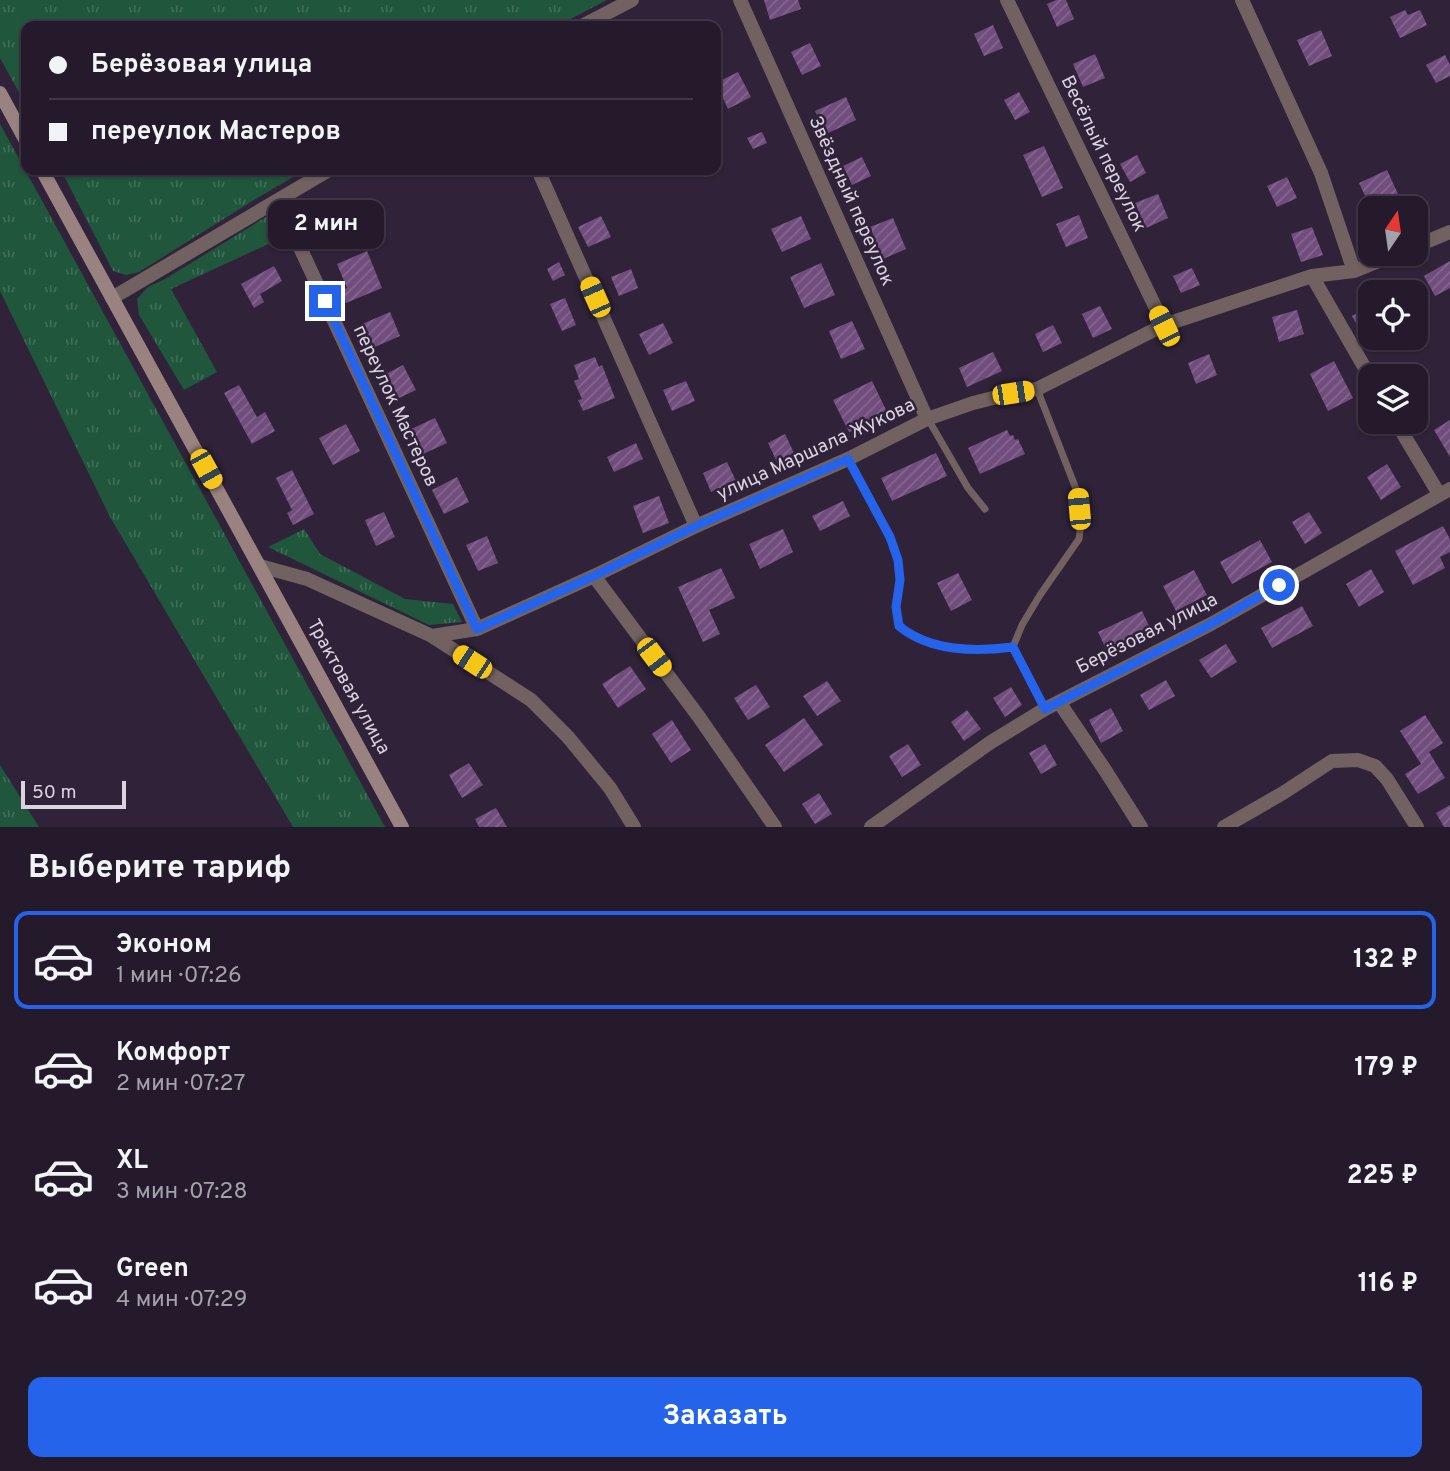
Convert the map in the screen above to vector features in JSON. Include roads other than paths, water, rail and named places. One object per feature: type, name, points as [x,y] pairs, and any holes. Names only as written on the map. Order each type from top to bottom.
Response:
[{"type":"main road","points":[[0,93],[21,132]]},
{"type":"main road","name":"Трактовая улица","points":[[45,175],[402,827]]},
{"type":"street","points":[[592,21],[632,0]]},
{"type":"street","name":"Звёздный переулок","points":[[740,0],[927,419]]},
{"type":"street","name":"Весёлый переулок","points":[[1007,0],[1164,326]]},
{"type":"street","points":[[1242,0],[1321,173],[1354,271]]},
{"type":"street","points":[[112,298],[320,175]]},
{"type":"street","points":[[540,175],[696,526]]},
{"type":"street","name":"переулок Мастеров","points":[[278,200],[477,629]]},
{"type":"street","points":[[1428,241],[1450,232]]},
{"type":"street","name":"улица Маршала Жукова","points":[[432,636],[477,629],[696,526],[848,459],[927,419],[973,403],[1037,389],[1164,326],[1312,276],[1354,271],[1366,266]]},
{"type":"street","points":[[1312,276],[1363,364]]},
{"type":"street","points":[[1404,434],[1444,491]]},
{"type":"street","name":"Берёзовая улица","points":[[871,827],[991,742],[1052,705],[1211,624],[1444,491]]},
{"type":"street","points":[[260,566],[307,579],[432,636],[531,700],[568,737],[602,778],[634,827]]},
{"type":"street","points":[[594,576],[699,718],[775,827]]},
{"type":"street","points":[[1052,705],[1105,770],[1141,827]]},
{"type":"street","points":[[1224,827],[1332,761],[1358,760],[1374,766],[1387,779],[1417,827]]},
{"type":"lane","points":[[1013,647],[1040,595],[1079,539],[1080,531],[1078,494],[1037,389]]},
{"type":"lane","points":[[927,419],[968,488],[985,509]]},
{"type":"lane","points":[[848,459],[890,537],[898,560],[900,580],[896,607],[899,626],[908,634],[958,649],[982,651],[1013,647]]},
{"type":"lane","points":[[1013,647],[1052,705]]}]
